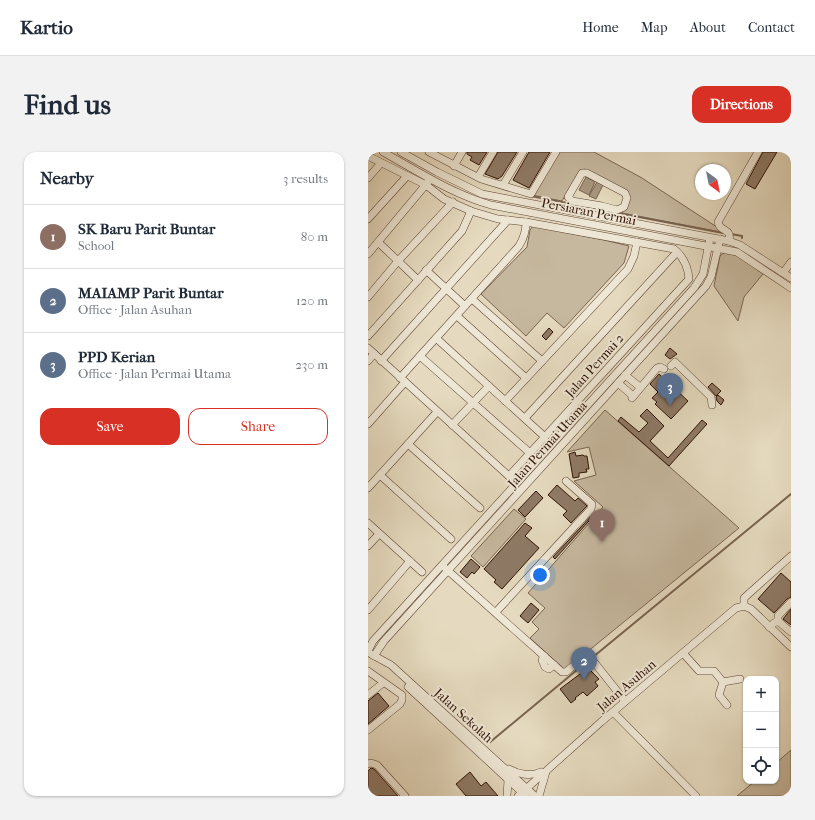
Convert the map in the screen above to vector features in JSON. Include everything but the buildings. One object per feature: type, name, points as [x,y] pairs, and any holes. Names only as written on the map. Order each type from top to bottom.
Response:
[{"type":"street","name":"Persiaran Permai","points":[[383,152],[431,179],[476,201],[736,252],[791,288]]},
{"type":"street","name":"Persiaran Permai","points":[[401,152],[482,194],[729,241],[740,245],[791,278]]},
{"type":"street","points":[[430,152],[454,166],[478,177],[531,194],[556,152]]},
{"type":"street","points":[[454,166],[462,152]]},
{"type":"street","points":[[478,177],[493,152]]},
{"type":"street","points":[[503,185],[523,152]]},
{"type":"street","points":[[729,241],[729,233],[721,227],[718,222],[738,190],[758,152]]},
{"type":"street","points":[[368,156],[426,185],[444,199],[471,211],[498,219],[526,222],[638,242],[674,249],[677,252],[525,418]]},
{"type":"street","points":[[368,178],[381,163]]},
{"type":"street","points":[[368,254],[437,172]]},
{"type":"street","points":[[587,172],[627,195],[624,206],[619,210],[598,205],[572,201],[568,197],[582,173],[587,172]]},
{"type":"street","points":[[368,219],[407,176]]},
{"type":"street","points":[[368,297],[398,261],[452,202]]},
{"type":"street","points":[[596,216],[598,205]]},
{"type":"street","points":[[368,336],[462,231],[471,211]]},
{"type":"street","points":[[381,361],[508,220]]},
{"type":"street","points":[[368,424],[420,356],[519,246],[524,239],[526,222]]},
{"type":"street","name":"Jalan Permai Utama","points":[[520,486],[624,364],[694,288],[703,274],[710,238]]},
{"type":"street","name":"Jalan Permai Utama","points":[[370,653],[373,641],[445,568],[520,486],[618,383],[706,286],[710,277],[720,239]]},
{"type":"street","points":[[378,242],[418,280]]},
{"type":"street","points":[[505,400],[628,269],[638,242]]},
{"type":"street","name":"Jalan Permai 2","points":[[509,476],[689,279],[688,268],[677,252]]},
{"type":"street","points":[[783,273],[791,262]]},
{"type":"street","points":[[426,270],[465,306]]},
{"type":"street","points":[[472,299],[542,361]]},
{"type":"street","points":[[457,316],[526,378]]},
{"type":"street","points":[[436,338],[545,437]]},
{"type":"street","points":[[368,348],[520,486]]},
{"type":"street","points":[[368,361],[374,354]]},
{"type":"street","points":[[420,356],[530,453]]},
{"type":"street","points":[[617,358],[624,364],[640,388]]},
{"type":"street","points":[[672,366],[675,362],[701,387],[711,397],[712,405]]},
{"type":"street","points":[[618,383],[632,397],[657,368],[660,367],[664,369]]},
{"type":"street","points":[[452,425],[489,386]]},
{"type":"street","points":[[368,488],[437,412]]},
{"type":"street","points":[[408,444],[480,508]]},
{"type":"street","points":[[380,475],[451,539]]},
{"type":"street","points":[[496,612],[591,509],[592,504],[566,481]]},
{"type":"street","points":[[368,523],[422,572]]},
{"type":"street","points":[[368,546],[380,534]]},
{"type":"street","points":[[791,556],[744,598],[744,606],[751,609],[791,647]]},
{"type":"street","points":[[368,610],[410,561]]},
{"type":"street","points":[[445,568],[562,672],[566,672],[585,656],[591,658],[625,701]]},
{"type":"street","name":"Jalan Permai Utama","points":[[370,653],[384,641],[445,568]]},
{"type":"street","points":[[778,621],[778,616],[791,602]]},
{"type":"street","name":"Jalan Asuhan","points":[[523,793],[546,770],[625,701],[736,608],[744,606]]},
{"type":"street","points":[[770,627],[778,621]]},
{"type":"street","points":[[778,621],[791,632]]},
{"type":"street","points":[[384,641],[384,656],[391,664]]},
{"type":"street","name":"Jalan Sekolah","points":[[370,653],[391,664],[502,766],[523,793]]},
{"type":"street","name":"Jalan Sekolah","points":[[370,653],[508,780],[523,793],[535,796]]},
{"type":"street","points":[[683,653],[699,671],[714,671],[724,682]]},
{"type":"street","points":[[368,671],[402,695],[400,704],[368,730]]},
{"type":"street","points":[[724,682],[740,679]]},
{"type":"street","points":[[724,682],[719,695],[727,705]]},
{"type":"street","points":[[368,695],[383,683]]},
{"type":"street","points":[[613,712],[696,796]]},
{"type":"street","points":[[370,764],[377,765],[405,796]]},
{"type":"street","points":[[502,766],[514,772],[535,775],[546,770]]},
{"type":"street","points":[[539,796],[546,770]]},
{"type":"street","points":[[507,796],[508,780]]},
{"type":"shaded area","points":[[559,152],[594,152],[642,178],[726,233],[622,213],[629,198],[627,192],[585,169],[580,170],[562,201],[532,195]]},
{"type":"shaded area","points":[[586,177],[595,182],[589,195],[579,190]]},
{"type":"shaded area","points":[[597,182],[603,185],[596,199],[589,196]]},
{"type":"shaded area","points":[[533,226],[629,246],[624,263],[564,328],[547,313],[526,336],[481,294],[527,247],[530,230]]},
{"type":"shaded area","points":[[726,251],[736,254],[763,274],[744,297],[738,321],[714,286],[720,256]]},
{"type":"shaded area","points":[[605,410],[739,528],[565,670],[530,638],[539,629],[532,622],[545,608],[528,593],[603,507],[574,481],[596,475],[589,447],[567,452]]},
{"type":"shaded area","points":[[514,509],[526,519],[483,567],[471,556]]},
{"type":"shaded area","points":[[791,750],[791,796],[737,796],[751,784],[779,784],[779,760]]},
{"type":"waterway","points":[[531,196],[572,204]]},
{"type":"waterway","points":[[590,207],[595,208]]},
{"type":"waterway","points":[[599,209],[605,210]]},
{"type":"waterway","points":[[618,213],[723,233]]},
{"type":"waterway","points":[[731,234],[742,236],[742,238]]},
{"type":"waterway","points":[[593,657],[791,494]]},
{"type":"waterway","points":[[489,743],[589,660]]},
{"type":"place","name":"PPD Kerian","points":[[670,406]]},
{"type":"place","name":"SK Baru Parit Buntar","points":[[602,542]]},
{"type":"place","name":"MAIAMP Parit Buntar","points":[[584,680]]}]
